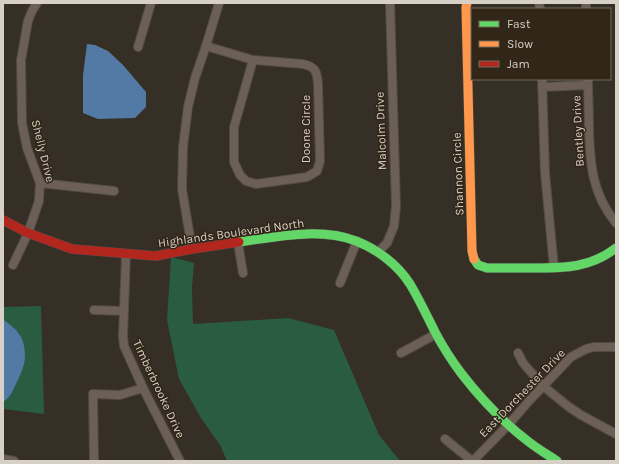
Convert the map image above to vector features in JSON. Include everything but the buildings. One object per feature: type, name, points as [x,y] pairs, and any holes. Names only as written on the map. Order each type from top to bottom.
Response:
[{"type":"street","name":"Shelly Drive","points":[[13,265],[28,233],[40,201],[40,183],[27,148],[22,123],[21,60],[28,21],[37,3]]},
{"type":"street","points":[[138,47],[151,3]]},
{"type":"street","points":[[192,249],[182,188],[183,146],[188,107],[195,78],[219,3]]},
{"type":"street","name":"Malcolm Drive","points":[[378,252],[387,243],[394,226],[396,206],[390,3]]},
{"type":"street","name":"Shannon Circle","points":[[467,3],[468,112],[472,251],[474,260],[478,265],[487,268],[572,267],[587,264],[616,248]]},
{"type":"street","name":"Doone Circle","points":[[206,46],[253,60],[303,64],[310,66],[315,70],[318,84],[320,161],[317,171],[307,177],[256,184],[246,181],[240,175],[234,162],[234,127],[253,60]]},
{"type":"street","points":[[554,268],[545,173],[542,83],[588,82]]},
{"type":"street","name":"Bentley Drive","points":[[588,82],[592,172],[596,188],[603,204],[616,223]]},
{"type":"street","points":[[40,183],[114,191]]},
{"type":"street","name":"Highlands Boulevard North","points":[[3,220],[28,233],[72,249],[156,256],[192,249],[292,235],[324,234],[340,236],[356,241],[378,252],[401,273],[409,283],[436,334],[461,373],[493,411],[529,442],[557,461]]},
{"type":"street","points":[[340,283],[356,241]]},
{"type":"street","points":[[238,243],[243,273]]},
{"type":"street","name":"Timberbrooke Drive","points":[[126,254],[123,336],[124,346],[143,388],[180,461]]},
{"type":"street","points":[[94,310],[124,311]]},
{"type":"street","points":[[401,353],[436,334]]},
{"type":"street","name":"East Dorchester Drive","points":[[472,461],[509,424],[570,358],[586,349],[594,347],[616,347]]},
{"type":"street","points":[[518,353],[522,363],[543,386],[575,411],[616,434]]},
{"type":"street","points":[[94,461],[93,394],[120,395],[143,388]]},
{"type":"street","points":[[445,439],[472,461]]},
{"type":"street","points":[[3,459],[14,461]]},
{"type":"green space","points":[[171,257],[194,263],[192,287],[193,324],[288,318],[334,330],[379,435],[400,461],[227,461],[220,445],[201,418],[179,379],[167,320]]},
{"type":"green space","points":[[41,306],[44,414],[3,409],[3,402],[16,385],[20,335],[3,319],[3,307]]},
{"type":"water","points":[[87,44],[95,45],[108,51],[123,65],[146,92],[146,107],[135,118],[98,119],[83,113],[83,75]]},
{"type":"water","points":[[3,319],[16,330],[21,337],[24,346],[25,360],[23,369],[10,396],[3,402]]},
{"type":"traffic: fast","points":[[239,242],[298,234],[313,234],[342,237],[372,248],[393,264],[405,277],[444,348],[461,373],[477,392],[493,410],[520,435],[557,461]]},
{"type":"traffic: fast","points":[[474,259],[478,265],[487,268],[567,267],[577,266],[597,260],[616,248]]},
{"type":"traffic: slow","points":[[467,3],[472,251],[474,259]]},
{"type":"traffic: jam","points":[[3,220],[28,233],[72,249],[156,256],[239,242]]}]
